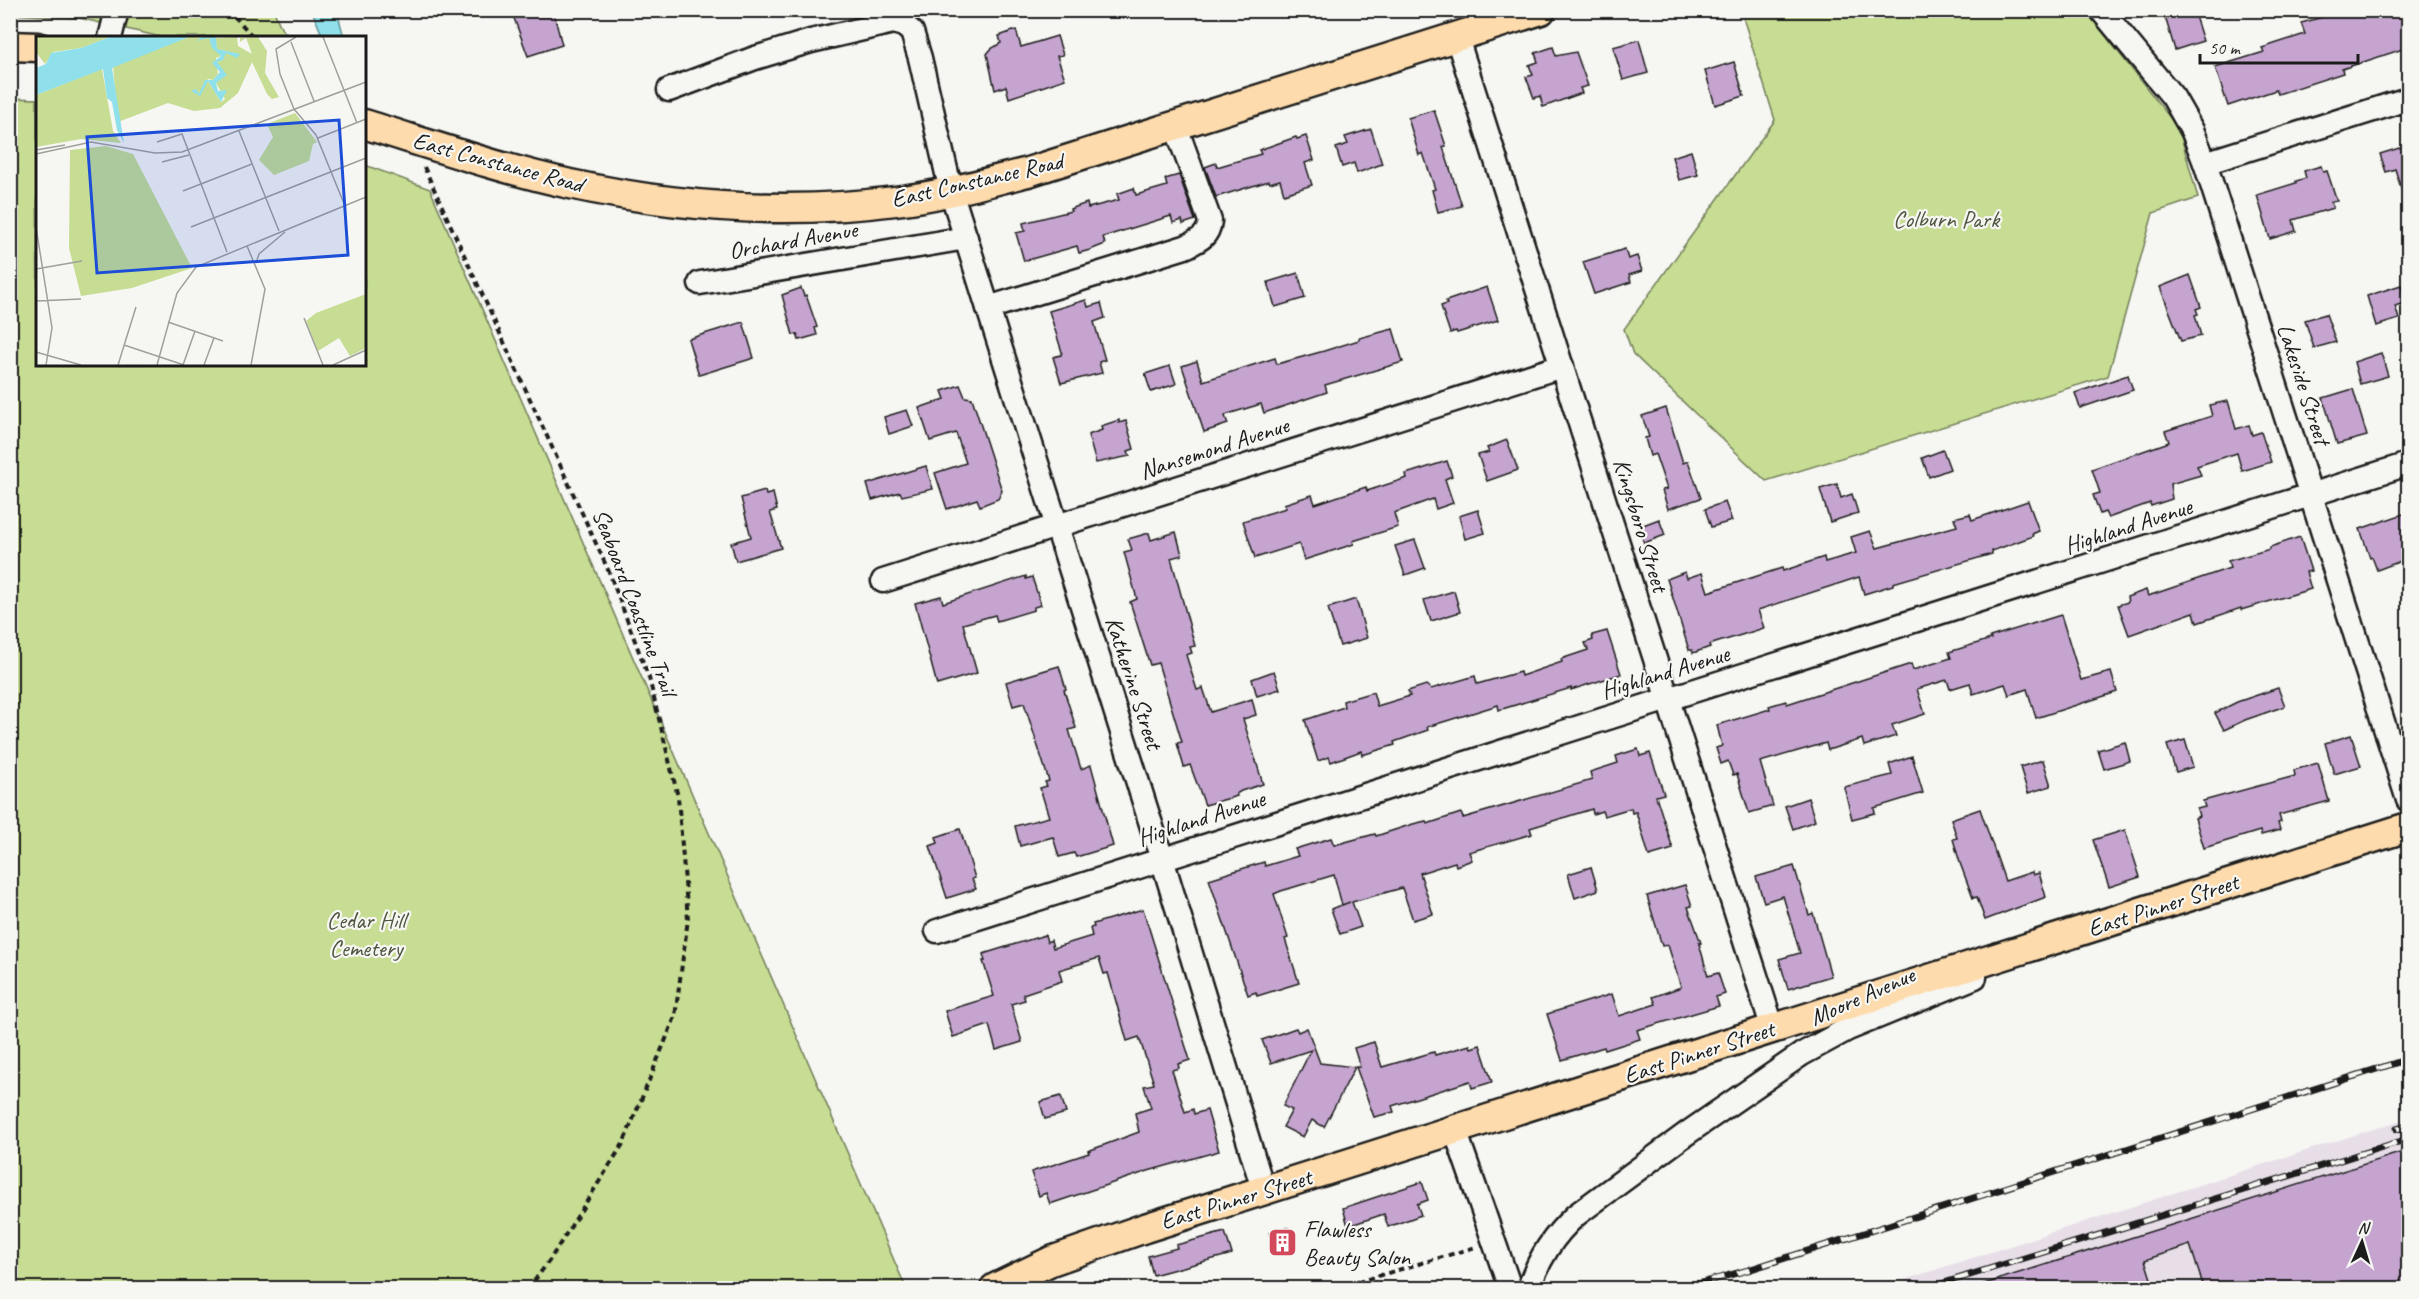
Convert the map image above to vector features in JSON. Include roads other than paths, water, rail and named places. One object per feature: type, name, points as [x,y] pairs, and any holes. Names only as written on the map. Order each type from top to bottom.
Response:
[{"type":"main road","name":"East Constance Road","points":[[366,125],[567,183],[689,204],[758,208],[826,207],[895,201],[951,191],[1028,172],[1541,10]]},
{"type":"main road","points":[[10,46],[36,47]]},
{"type":"main road","name":"East Pinner Street","points":[[995,1288],[1051,1261],[1145,1228],[2409,826]]},
{"type":"street","points":[[110,36],[117,10]]},
{"type":"street","name":"Lakeside Street","points":[[2101,10],[2173,97],[2193,132],[2205,163],[2409,800]]},
{"type":"street","name":"Katherine Street","points":[[669,90],[755,58],[812,41],[893,22],[904,25],[912,32],[951,191],[1162,859],[1263,1192]]},
{"type":"street","name":"Kingsboro Street","points":[[1457,38],[1773,1029]]},
{"type":"street","points":[[2205,163],[2409,99]]},
{"type":"street","points":[[988,308],[1185,247],[1203,238],[1209,231],[1210,221],[1176,127]]},
{"type":"street","name":"Orchard Avenue","points":[[700,283],[966,238]]},
{"type":"street","name":"Nansemond Avenue","points":[[883,581],[1562,366]]},
{"type":"street","name":"Highland Avenue","points":[[937,931],[2409,464]]},
{"type":"street","name":"Moore Avenue","points":[[1529,1288],[1545,1248],[1561,1228],[1576,1215],[1802,1054],[1848,1029],[2118,919]]},
{"type":"street","points":[[1455,1130],[1510,1288]]},
{"type":"water","points":[[312,11],[337,11],[344,36],[323,36]]},
{"type":"railway","points":[[1683,1288],[1748,1270],[2408,1059]]},
{"type":"railway","points":[[2397,1129],[2408,1126]]},
{"type":"railway","points":[[1928,1288],[2408,1139]]},
{"type":"place","name":"Flawless Beauty Salon","points":[[1283,1243]]},
{"type":"park label","name":"Colburn Park","points":[[1946,219]]},
{"type":"park label","name":"Cedar Hill Cemetery","points":[[366,934]]}]
